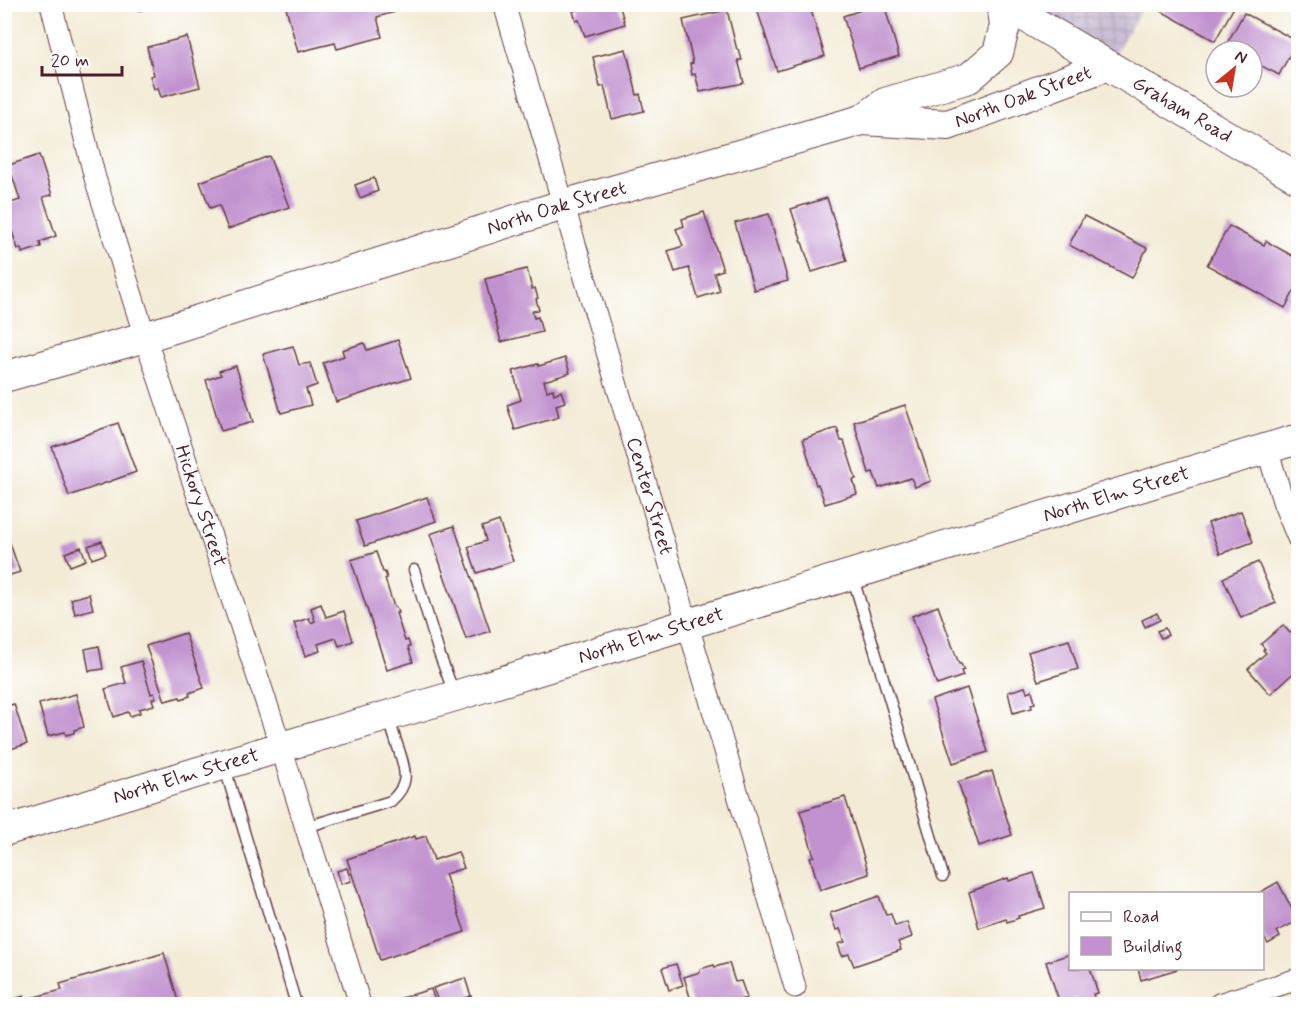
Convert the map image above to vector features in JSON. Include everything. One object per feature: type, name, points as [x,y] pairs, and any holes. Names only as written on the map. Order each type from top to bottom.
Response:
[{"type":"main road","name":"Graham Road","points":[[1003,4],[1299,178]]},
{"type":"main road","points":[[862,120],[885,103],[969,78],[998,53],[1005,25],[1003,4]]},
{"type":"main road","name":"North Oak Street","points":[[4,377],[145,337],[563,205],[862,120],[948,125],[1108,65]]},
{"type":"main road","name":"North Elm Street","points":[[4,831],[1299,439]]},
{"type":"street","name":"Hickory Street","points":[[51,4],[95,178],[145,337],[281,747],[360,1005]]},
{"type":"street","name":"Center Street","points":[[504,4],[795,987]]},
{"type":"street","points":[[1267,449],[1284,504],[1299,538]]},
{"type":"street","points":[[1219,1005],[1299,979]]},
{"type":"lane","points":[[414,570],[439,653],[455,696]]},
{"type":"lane","points":[[852,574],[943,876]]},
{"type":"lane","points":[[306,827],[391,801],[399,794],[405,781],[406,771],[388,715]]},
{"type":"lane","points":[[224,765],[296,1005]]},
{"type":"shaded area","points":[[1004,5],[1144,5],[1108,65]]},
{"type":"building","points":[[136,4],[158,4],[158,5],[138,11]]},
{"type":"building","points":[[285,4],[392,4],[395,12],[377,17],[382,37],[337,49],[335,43],[298,52]]},
{"type":"building","points":[[574,4],[619,4],[625,24],[585,36],[579,20],[576,21],[573,11],[576,10]]},
{"type":"building","points":[[760,4],[809,4],[825,56],[777,71],[756,6]]},
{"type":"building","points":[[884,4],[899,56],[859,68],[843,16]]},
{"type":"building","points":[[1165,4],[1230,4],[1234,7],[1216,39],[1211,39],[1161,11]]},
{"type":"building","points":[[727,10],[737,50],[742,60],[738,60],[744,83],[700,92],[695,74],[692,75],[690,64],[693,63],[683,20]]},
{"type":"building","points":[[1244,13],[1297,41],[1279,75],[1264,67],[1264,39],[1229,39]]},
{"type":"building","points":[[187,37],[200,87],[161,97],[158,88],[154,89],[150,76],[154,75],[147,47]]},
{"type":"building","points":[[626,49],[637,95],[640,94],[644,111],[612,119],[604,86],[600,87],[593,57]]},
{"type":"building","points":[[39,155],[52,195],[43,197],[56,236],[40,242],[41,247],[22,253],[21,248],[18,249],[4,208],[4,205],[20,200],[9,165]]},
{"type":"building","points":[[269,156],[289,207],[228,229],[219,205],[210,208],[200,182]]},
{"type":"building","points":[[374,178],[378,191],[360,198],[355,185]]},
{"type":"building","points":[[827,198],[847,261],[812,272],[791,209]]},
{"type":"building","points":[[704,212],[723,270],[714,273],[720,291],[698,298],[689,268],[675,272],[668,251],[683,246],[676,229],[684,226],[682,219]]},
{"type":"building","points":[[769,214],[788,281],[754,290],[735,223]]},
{"type":"building","points":[[1084,216],[1147,248],[1132,278],[1069,245]]},
{"type":"building","points":[[1229,226],[1264,245],[1266,241],[1298,259],[1298,284],[1285,308],[1207,265]]},
{"type":"building","points":[[527,269],[532,289],[535,288],[538,298],[536,299],[539,310],[532,311],[534,318],[538,317],[542,332],[501,342],[485,279]]},
{"type":"building","points":[[398,340],[411,378],[336,402],[323,363],[344,356],[342,350],[364,343],[367,350]]},
{"type":"building","points":[[293,346],[299,365],[310,363],[317,385],[306,389],[311,405],[281,413],[263,354]]},
{"type":"building","points":[[565,358],[570,373],[544,381],[547,391],[553,389],[554,394],[561,391],[565,402],[556,405],[559,417],[515,430],[507,405],[521,400],[513,371]]},
{"type":"building","points":[[236,366],[253,422],[221,431],[206,380],[221,375],[219,371]]},
{"type":"building","points":[[905,405],[931,481],[915,487],[911,478],[879,488],[873,472],[869,473],[854,422]]},
{"type":"building","points":[[118,423],[136,472],[69,496],[52,447]]},
{"type":"building","points":[[837,428],[841,441],[844,441],[856,479],[853,480],[857,494],[825,504],[818,484],[816,485],[803,439]]},
{"type":"building","points":[[427,497],[436,521],[365,546],[356,521]]},
{"type":"building","points":[[1241,511],[1253,542],[1220,554],[1208,523]]},
{"type":"building","points":[[499,521],[513,561],[477,573],[468,547],[486,541],[482,527]]},
{"type":"building","points":[[4,526],[20,572],[4,577]]},
{"type":"building","points":[[454,526],[490,631],[466,639],[430,534]]},
{"type":"building","points":[[102,541],[106,554],[92,559],[88,546]]},
{"type":"building","points":[[81,547],[86,560],[70,566],[65,553]]},
{"type":"building","points":[[376,552],[387,578],[385,579],[398,613],[396,613],[405,641],[408,640],[413,662],[387,670],[351,560]]},
{"type":"building","points":[[1258,562],[1276,603],[1241,618],[1223,578]]},
{"type":"building","points":[[89,594],[93,609],[75,614],[71,599]]},
{"type":"building","points":[[321,604],[326,617],[344,611],[353,641],[339,646],[336,638],[318,644],[320,651],[305,656],[294,623],[309,618],[311,623],[315,621],[311,608]]},
{"type":"building","points":[[938,606],[959,664],[964,670],[961,671],[963,676],[937,685],[912,616]]},
{"type":"building","points":[[1157,613],[1160,620],[1145,627],[1142,620]]},
{"type":"building","points":[[1283,625],[1290,633],[1294,630],[1298,635],[1295,640],[1298,644],[1298,669],[1270,694],[1248,669],[1266,653],[1261,644]]},
{"type":"building","points":[[1165,628],[1168,635],[1161,638],[1157,631]]},
{"type":"building","points":[[185,633],[204,688],[189,693],[190,696],[181,699],[180,697],[165,701],[146,646]]},
{"type":"building","points":[[1069,640],[1078,669],[1038,681],[1028,652]]},
{"type":"building","points":[[99,646],[103,669],[89,671],[85,649]]},
{"type":"building","points":[[141,661],[151,694],[154,693],[156,698],[152,699],[154,705],[139,709],[140,713],[130,716],[128,712],[114,717],[105,689],[126,683],[121,667]]},
{"type":"building","points":[[1025,687],[1027,692],[1032,690],[1035,703],[1031,704],[1032,708],[1013,713],[1008,692]]},
{"type":"building","points":[[967,688],[988,752],[953,763],[932,700]]},
{"type":"building","points":[[76,694],[84,727],[66,735],[65,732],[48,736],[39,704]]},
{"type":"building","points":[[14,704],[27,744],[4,751],[4,707]]},
{"type":"building","points":[[992,771],[1012,835],[979,846],[958,782]]},
{"type":"building","points":[[845,797],[869,874],[820,890],[810,857],[814,856],[800,811]]},
{"type":"building","points":[[415,836],[416,839],[426,836],[434,860],[458,852],[464,868],[445,874],[465,932],[380,960],[347,859]]},
{"type":"building","points":[[347,868],[351,881],[341,884],[337,871]]},
{"type":"building","points":[[1034,873],[1045,908],[1018,916],[1019,918],[1007,922],[1006,919],[979,928],[969,892],[1008,878],[1009,881]]},
{"type":"building","points":[[1278,882],[1298,921],[1277,931],[1280,937],[1268,944],[1264,937],[1264,892],[1260,892]]},
{"type":"building","points":[[879,896],[886,915],[891,914],[895,926],[907,922],[912,937],[898,942],[901,950],[854,966],[849,954],[842,956],[838,944],[845,942],[840,929],[836,930],[830,913]]},
{"type":"building","points":[[164,953],[179,1004],[29,1004],[27,999],[62,990],[60,984]]},
{"type":"building","points":[[1069,954],[1069,970],[1091,970],[1098,993],[1093,994],[1095,1000],[1079,1004],[1077,999],[1060,1004],[1046,962]]},
{"type":"building","points":[[729,963],[735,982],[741,981],[747,998],[740,1000],[741,1004],[692,1004],[684,977],[700,972],[700,969]]},
{"type":"building","points":[[676,964],[683,985],[669,990],[662,968]]},
{"type":"building","points":[[1138,970],[1175,970],[1141,980]]},
{"type":"building","points":[[465,978],[471,996],[439,1004],[433,988]]},
{"type":"building","points":[[431,989],[436,1004],[400,1004],[398,999]]},
{"type":"building","points":[[24,996],[27,1004],[4,1004],[4,1002]]},
{"type":"building","points":[[471,997],[474,1004],[451,1004]]}]
